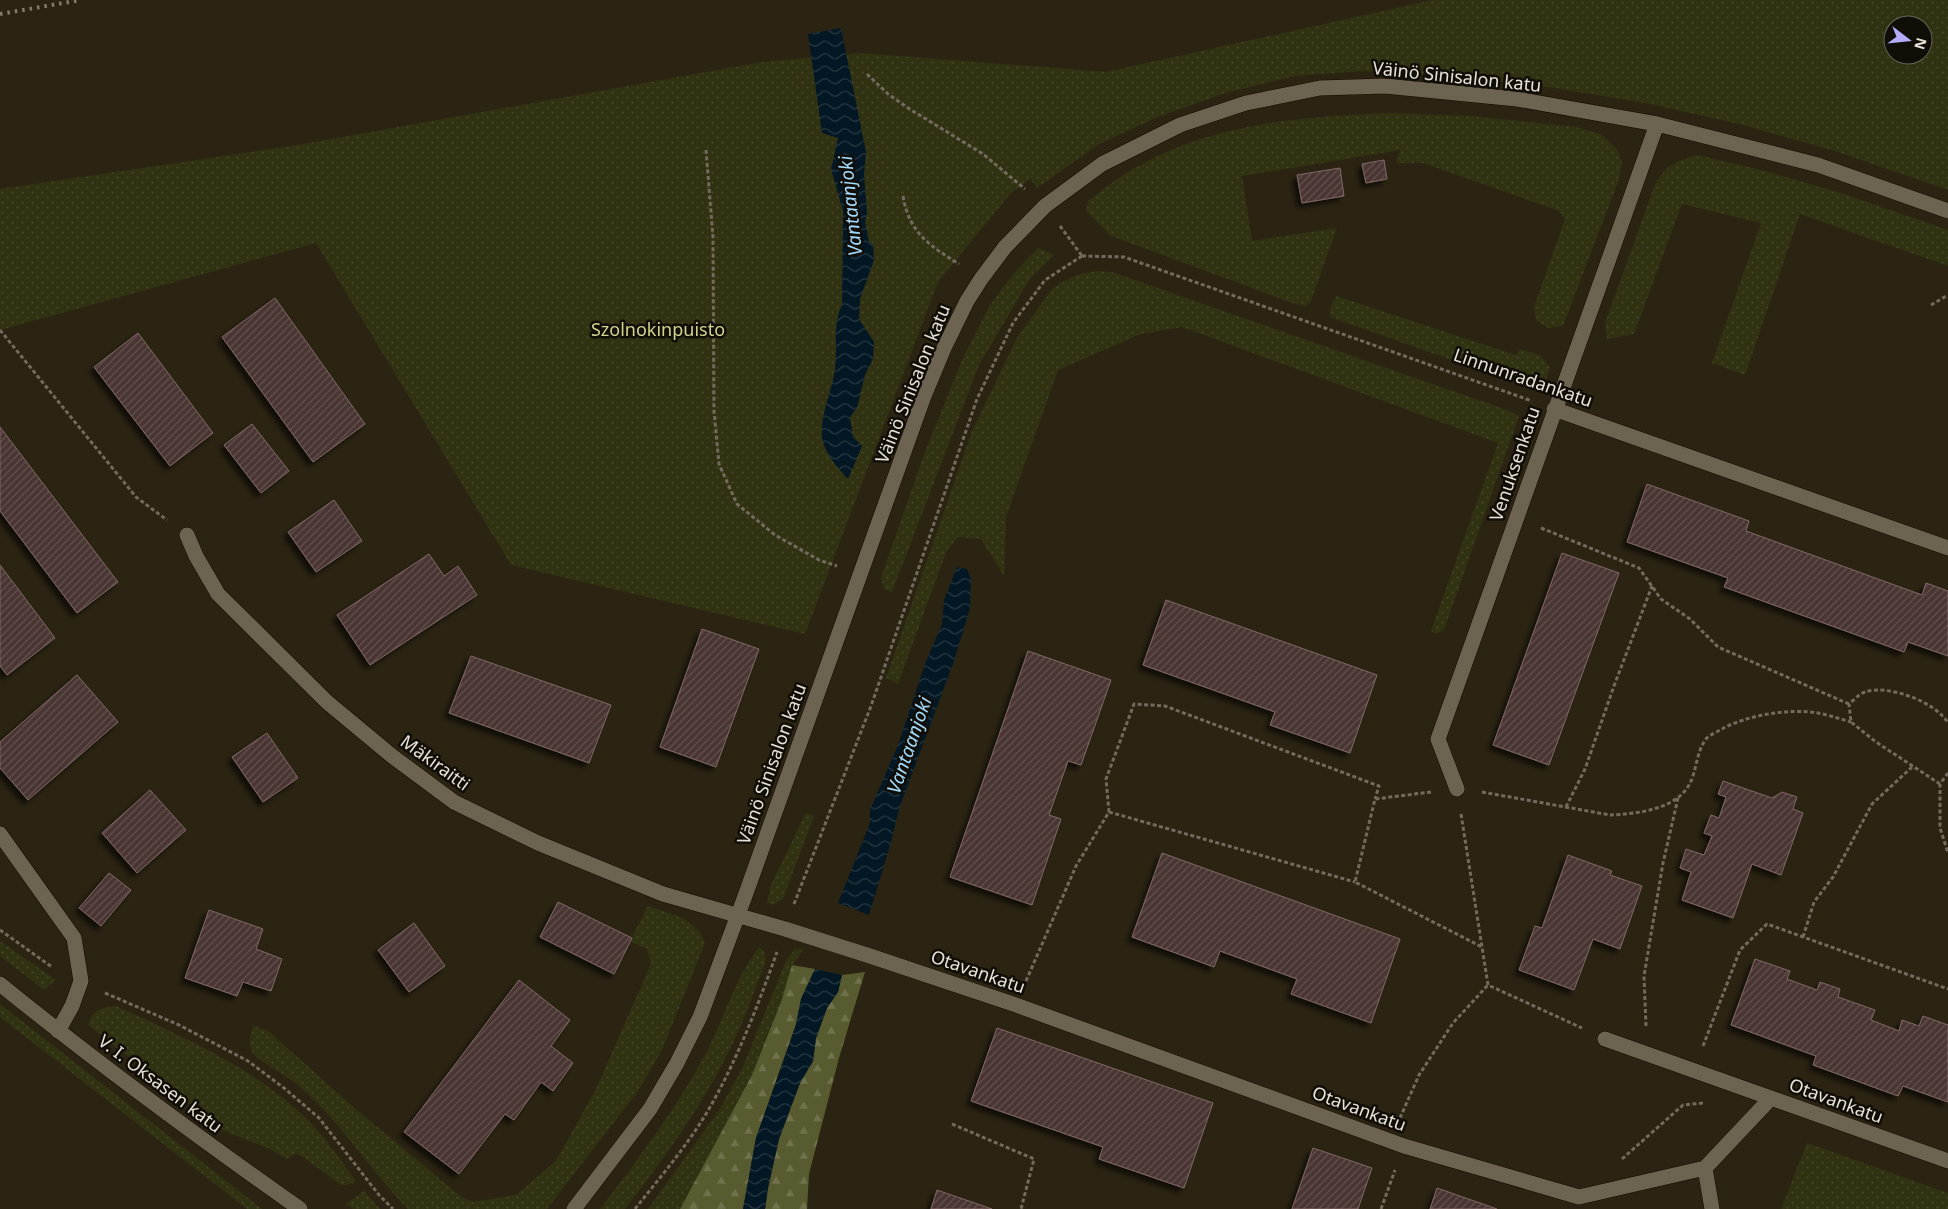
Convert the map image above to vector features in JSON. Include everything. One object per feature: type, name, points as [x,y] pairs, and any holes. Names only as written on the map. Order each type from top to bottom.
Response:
[{"type":"street","name":"Väinö Sinisalon katu","points":[[574,1209],[650,1109],[677,1063],[700,1017],[924,396],[944,348],[967,301],[1005,247],[1045,206],[1102,164],[1180,125],[1246,103],[1320,88],[1385,86],[1517,99],[1657,124],[1818,165],[1948,211]]},
{"type":"street","name":"Venuksenkatu","points":[[1457,789],[1438,739],[1657,124]]},
{"type":"street","name":"Linnunradankatu","points":[[1554,409],[1948,548]]},
{"type":"street","name":"Mäkiraitti","points":[[187,535],[196,556],[218,594],[257,634],[334,708],[392,756],[454,802],[545,846],[663,894],[737,916]]},
{"type":"street","points":[[0,834],[74,938],[81,981],[72,1006],[58,1031]]},
{"type":"street","name":"Otavankatu","points":[[737,916],[785,928],[1016,1004],[1397,1143],[1578,1198],[1705,1168],[1771,1098],[1948,1161]]},
{"type":"street","name":"V. I. Oksasen katu","points":[[0,984],[58,1031],[219,1152],[300,1209]]},
{"type":"street","points":[[1605,1039],[1771,1098]]},
{"type":"street","points":[[1705,1168],[1712,1209]]},
{"type":"path","points":[[635,1209],[684,1148],[709,1108],[734,1062],[763,992],[785,928],[871,706],[977,399],[1013,323],[1045,280],[1082,256],[1045,206],[984,154],[908,108],[888,94],[867,74]]},
{"type":"path","points":[[706,150],[713,238],[714,411],[719,464],[737,504],[775,536],[819,560],[859,574]]},
{"type":"path","points":[[903,196],[906,212],[931,246],[981,279]]},
{"type":"path","name":"Linnunradankatu","points":[[1082,256],[1124,257],[1554,409]]},
{"type":"path","points":[[1930,305],[1948,295]]},
{"type":"path","points":[[0,330],[136,497],[187,535]]},
{"type":"path","points":[[1516,518],[1639,568],[1661,599],[1690,619],[1718,647],[1849,704]]},
{"type":"path","points":[[1566,807],[1585,769],[1652,586]]},
{"type":"path","points":[[1849,704],[1864,692],[1885,689],[1925,702],[1948,724]]},
{"type":"path","points":[[1016,1004],[1076,866],[1109,812],[1106,779],[1134,704],[1165,706],[1379,786],[1356,882]]},
{"type":"path","points":[[1849,704],[1852,722]]},
{"type":"path","points":[[1375,799],[1457,789],[1610,815],[1626,814],[1661,806],[1678,798],[1689,785],[1707,738],[1737,722],[1757,716],[1794,712],[1817,713],[1852,722],[1876,742],[1940,784]]},
{"type":"path","points":[[1803,937],[1814,902],[1833,877],[1872,804],[1912,767]]},
{"type":"path","points":[[1948,773],[1940,784],[1940,828],[1948,853]]},
{"type":"path","points":[[1457,789],[1488,984]]},
{"type":"path","points":[[1647,1054],[1644,976],[1663,862],[1678,798]]},
{"type":"path","points":[[1109,812],[1356,882],[1482,947]]},
{"type":"path","points":[[1694,1070],[1740,950],[1767,924],[1948,989]]},
{"type":"path","points":[[0,930],[55,969],[179,1025],[248,1061],[319,1118],[379,1195],[393,1209]]},
{"type":"path","points":[[1488,984],[1605,1039]]},
{"type":"path","points":[[1381,1209],[1397,1143],[1420,1075],[1453,1023],[1488,984]]},
{"type":"path","points":[[1616,1164],[1683,1105],[1712,1102]]},
{"type":"path","points":[[952,1124],[1034,1159],[1021,1209]]},
{"type":"green space","name":"Szolnokinpuisto","points":[[1433,0],[1948,0],[1948,190],[1835,151],[1739,124],[1650,104],[1555,88],[1447,75],[1362,71],[1295,76],[1229,92],[1160,116],[1099,144],[1037,188],[1030,179],[1011,193],[938,282],[805,634],[511,565],[316,243],[0,330],[0,189],[292,146],[762,62],[861,53],[1106,72]]},
{"type":"green space","points":[[1388,113],[1470,116],[1576,127],[1602,135],[1617,149],[1622,163],[1618,182],[1563,326],[1548,328],[1536,320],[1534,307],[1565,219],[1559,211],[1423,163],[1396,163],[1400,150],[1242,176],[1252,241],[1337,228],[1311,301],[1306,306],[1298,305],[1111,236],[1086,211],[1088,201],[1123,175],[1165,153],[1195,141],[1258,125],[1290,120]]},
{"type":"green space","points":[[1697,155],[1765,171],[1844,194],[1948,230],[1948,266],[1800,214],[1745,375],[1712,363],[1761,223],[1682,204],[1634,334],[1607,339],[1605,323],[1654,187],[1662,174],[1671,165]]},
{"type":"green space","points":[[1038,248],[1054,255],[1029,280],[979,365],[892,592],[884,589],[881,578],[923,457],[962,360],[990,305],[1015,272]]},
{"type":"green space","points":[[1098,271],[1112,272],[1507,410],[1519,416],[1444,630],[1436,634],[1431,631],[1498,443],[1182,327],[1141,334],[1058,370],[1006,517],[1004,576],[981,539],[958,537],[947,550],[898,684],[886,678],[972,431],[1018,336],[1052,289],[1080,274]]},
{"type":"green space","points":[[1336,296],[1516,355],[1520,349],[1540,355],[1550,367],[1545,384],[1539,389],[1531,388],[1330,317],[1330,309]]},
{"type":"green space","points":[[806,813],[814,816],[783,899],[773,905],[767,903],[771,885]]},
{"type":"green space","points":[[648,906],[689,922],[701,934],[705,943],[662,1050],[638,1091],[547,1209],[408,1209],[324,1110],[293,1081],[259,1059],[252,1052],[250,1039],[253,1026],[268,1031],[357,1110],[460,1196],[473,1202],[516,1195],[556,1161],[596,1089],[651,964],[647,949],[630,941]]},
{"type":"green space","points":[[0,941],[56,980],[44,990],[0,956]]},
{"type":"green space","points":[[759,947],[765,952],[766,961],[739,1031],[717,1074],[693,1114],[667,1153],[625,1209],[600,1209],[655,1135],[680,1097],[704,1057],[743,973]]},
{"type":"green space","points":[[795,949],[804,949],[792,965],[781,1002],[752,1075],[680,1209],[648,1209],[718,1112],[742,1069],[786,961]]},
{"type":"green space","points":[[792,965],[815,969],[801,999],[796,1024],[756,1138],[743,1209],[680,1209],[752,1075],[781,1002]]},
{"type":"green space","points":[[865,972],[839,1058],[809,1174],[807,1209],[765,1209],[779,1139],[800,1083],[813,1061],[816,1038],[827,1008],[838,992],[842,975]]},
{"type":"green space","points":[[0,1004],[262,1209],[247,1209],[0,1017]]},
{"type":"green space","points":[[116,1006],[218,1055],[265,1085],[309,1121],[356,1181],[348,1185],[341,1185],[300,1155],[295,1154],[287,1159],[270,1149],[224,1131],[88,1025],[95,1012]]},
{"type":"green space","points":[[1807,1143],[1948,1193],[1948,1209],[1781,1209]]},
{"type":"green space","points":[[364,1191],[380,1209],[353,1209],[346,1204]]},
{"type":"water","name":"Vantaanjoki","points":[[841,28],[866,152],[864,175],[867,213],[865,222],[869,242],[873,244],[874,260],[860,299],[859,319],[874,342],[873,359],[865,375],[857,408],[850,417],[853,437],[862,446],[848,479],[828,454],[822,437],[824,411],[835,369],[837,320],[842,305],[843,211],[831,169],[838,138],[822,133],[808,34]]},
{"type":"water","name":"Vantaanjoki","points":[[957,567],[967,569],[971,580],[970,608],[954,661],[899,809],[869,915],[838,903],[870,823],[870,810],[898,745],[925,664],[942,624],[944,600]]},
{"type":"water","points":[[815,969],[842,975],[838,992],[827,1008],[816,1038],[813,1061],[800,1083],[779,1139],[765,1209],[743,1209],[756,1138],[796,1025],[801,999]]},
{"type":"building","points":[[1384,160],[1387,179],[1366,183],[1362,164]]},
{"type":"building","points":[[1340,168],[1344,196],[1302,203],[1297,175]]},
{"type":"building","points":[[275,298],[365,424],[313,462],[222,337]]},
{"type":"building","points":[[138,333],[213,433],[170,466],[94,367]]},
{"type":"building","points":[[252,424],[289,471],[261,493],[224,445]]},
{"type":"building","points":[[0,427],[118,582],[77,613],[0,511]]},
{"type":"building","points":[[1647,484],[1749,521],[1746,531],[1922,595],[1926,583],[1948,591],[1948,656],[1908,642],[1904,652],[1724,587],[1728,578],[1627,542]]},
{"type":"building","points":[[334,500],[362,541],[316,572],[288,532]]},
{"type":"building","points":[[1562,553],[1619,573],[1549,765],[1493,745]]},
{"type":"building","points":[[429,554],[444,576],[458,566],[477,595],[370,665],[337,615]]},
{"type":"building","points":[[0,565],[55,638],[7,675],[0,666]]},
{"type":"building","points":[[1166,600],[1377,675],[1350,753],[1270,725],[1275,712],[1143,665]]},
{"type":"building","points":[[702,629],[759,649],[716,767],[660,747]]},
{"type":"building","points":[[1028,651],[1111,680],[1081,765],[1068,761],[1049,815],[1061,819],[1032,905],[950,877]]},
{"type":"building","points":[[471,656],[611,705],[589,763],[449,713]]},
{"type":"building","points":[[77,675],[118,722],[28,800],[0,768],[0,742]]},
{"type":"building","points":[[267,733],[298,778],[263,802],[232,757]]},
{"type":"building","points":[[1723,781],[1772,798],[1782,792],[1797,797],[1793,809],[1803,813],[1781,875],[1752,864],[1733,918],[1682,900],[1691,872],[1680,868],[1686,849],[1704,855],[1712,836],[1704,833],[1711,815],[1719,818],[1726,797],[1718,794]]},
{"type":"building","points":[[150,790],[186,830],[137,873],[102,833]]},
{"type":"building","points":[[1162,853],[1400,939],[1371,1023],[1291,994],[1297,979],[1220,951],[1214,967],[1132,937]]},
{"type":"building","points":[[1568,855],[1612,871],[1610,875],[1642,886],[1620,949],[1593,939],[1574,990],[1519,970],[1535,926],[1542,928]]},
{"type":"building","points":[[109,873],[131,890],[101,926],[79,908]]},
{"type":"building","points":[[558,902],[632,938],[614,974],[540,937]]},
{"type":"building","points":[[209,910],[263,929],[256,949],[282,959],[271,991],[243,982],[237,996],[185,978]]},
{"type":"building","points":[[414,923],[445,966],[409,992],[378,950]]},
{"type":"building","points":[[1755,959],[1790,971],[1787,979],[1817,990],[1820,982],[1840,989],[1838,997],[1875,1010],[1871,1020],[1899,1031],[1902,1020],[1919,1026],[1923,1016],[1948,1025],[1948,1102],[1903,1086],[1898,1096],[1813,1065],[1816,1056],[1731,1025]]},
{"type":"building","points":[[519,980],[570,1020],[551,1046],[573,1063],[553,1091],[541,1082],[514,1120],[505,1114],[459,1174],[404,1132]]},
{"type":"building","points":[[997,1028],[1213,1103],[1184,1188],[1099,1159],[1103,1147],[971,1101]]},
{"type":"building","points":[[1313,1148],[1372,1168],[1358,1209],[1292,1209]]},
{"type":"building","points":[[1437,1188],[1497,1209],[1430,1209]]},
{"type":"building","points":[[937,1190],[992,1209],[931,1209]]},
{"type":"railway","points":[[0,14],[81,0]]}]
